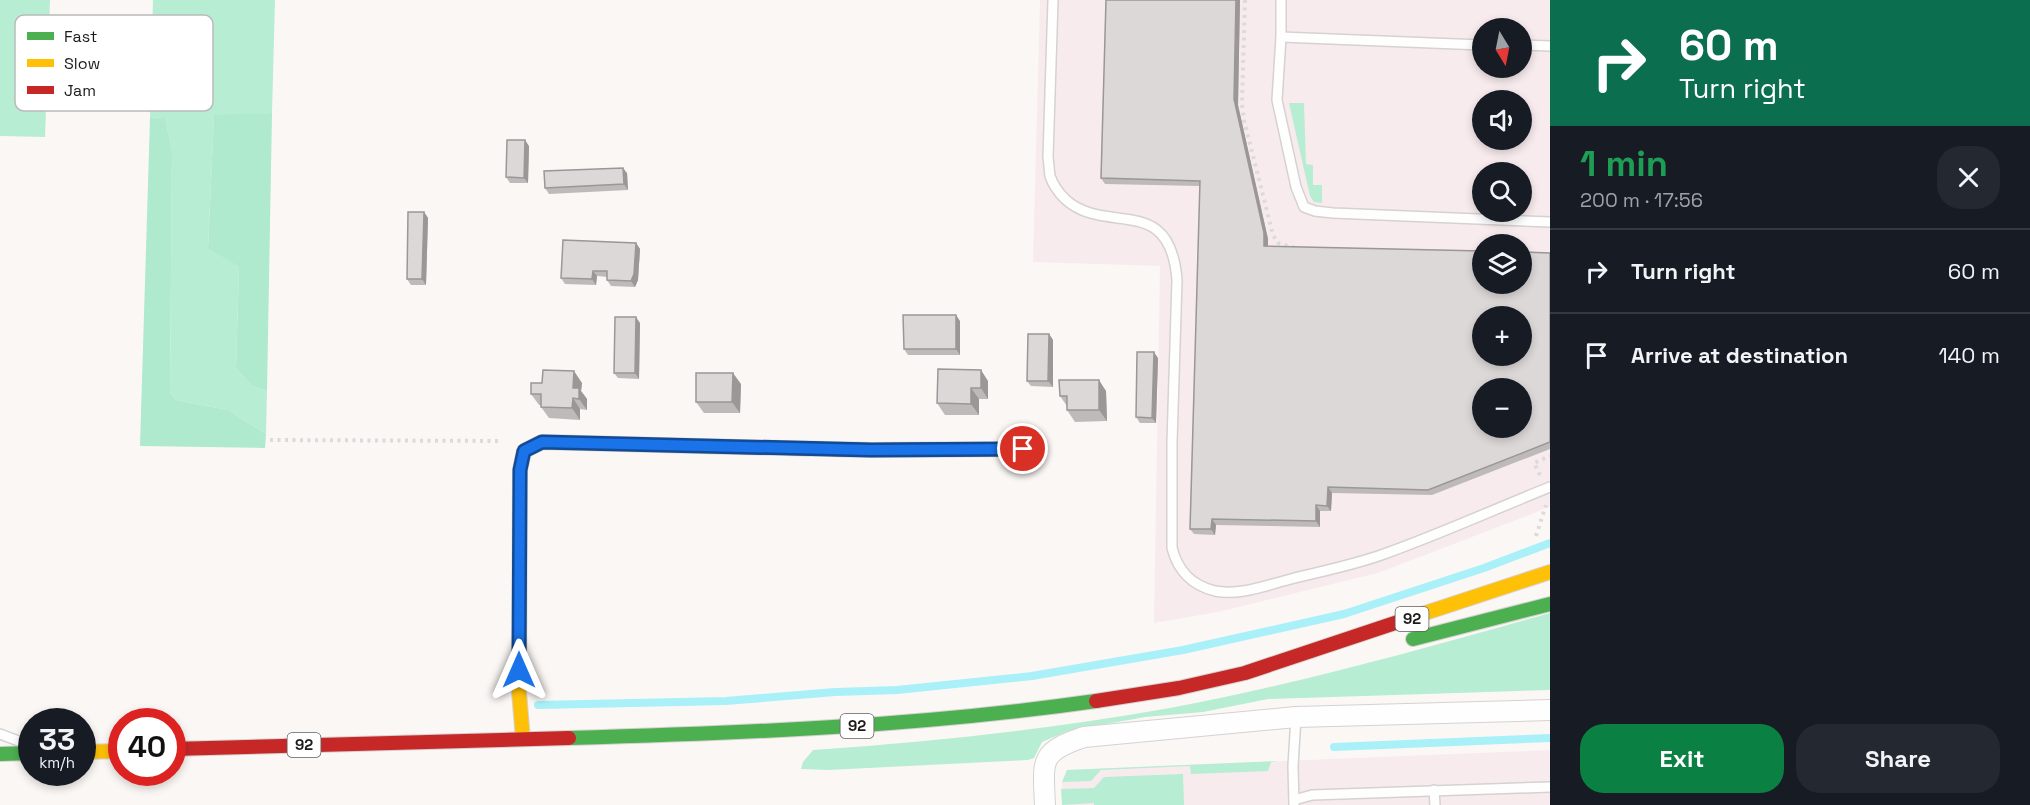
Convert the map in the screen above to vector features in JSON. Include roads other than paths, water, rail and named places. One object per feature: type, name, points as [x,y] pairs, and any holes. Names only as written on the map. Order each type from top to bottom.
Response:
[{"type":"main road","points":[[523,739],[519,692],[520,470],[524,451],[542,442],[871,450],[1023,449]]},
{"type":"main road","name":"92","points":[[186,749],[786,730],[935,722],[1107,699],[1275,666],[1309,652],[1550,572]]},
{"type":"main road","name":"92","points":[[1402,642],[1550,604]]},
{"type":"main road","name":"92","points":[[1275,666],[1333,659]]},
{"type":"main road","points":[[0,754],[18,753]]},
{"type":"street","points":[[1045,805],[1043,776],[1047,756],[1059,746],[1084,737],[1296,717],[1550,710]]},
{"type":"lane","points":[[1053,0],[1048,157],[1050,176],[1057,191],[1072,205],[1088,213],[1121,217],[1149,225],[1170,246],[1176,263],[1172,548],[1175,559],[1186,577],[1214,591],[1233,592],[1255,588],[1382,555],[1550,487]]},
{"type":"lane","points":[[1281,0],[1277,100],[1296,187],[1304,207],[1333,213],[1550,222]]},
{"type":"lane","points":[[1281,37],[1472,45]]},
{"type":"lane","points":[[1532,45],[1550,46]]},
{"type":"lane","points":[[1296,717],[1293,766],[1294,803],[1312,795],[1550,787]]},
{"type":"lane","points":[[0,734],[18,741]]},
{"type":"lane","points":[[1434,790],[1435,805]]},
{"type":"waterway","points":[[538,705],[726,701],[835,692],[897,690],[1032,676],[1183,650],[1344,614],[1484,568],[1550,543]]},
{"type":"waterway","points":[[1334,747],[1550,738]]}]
